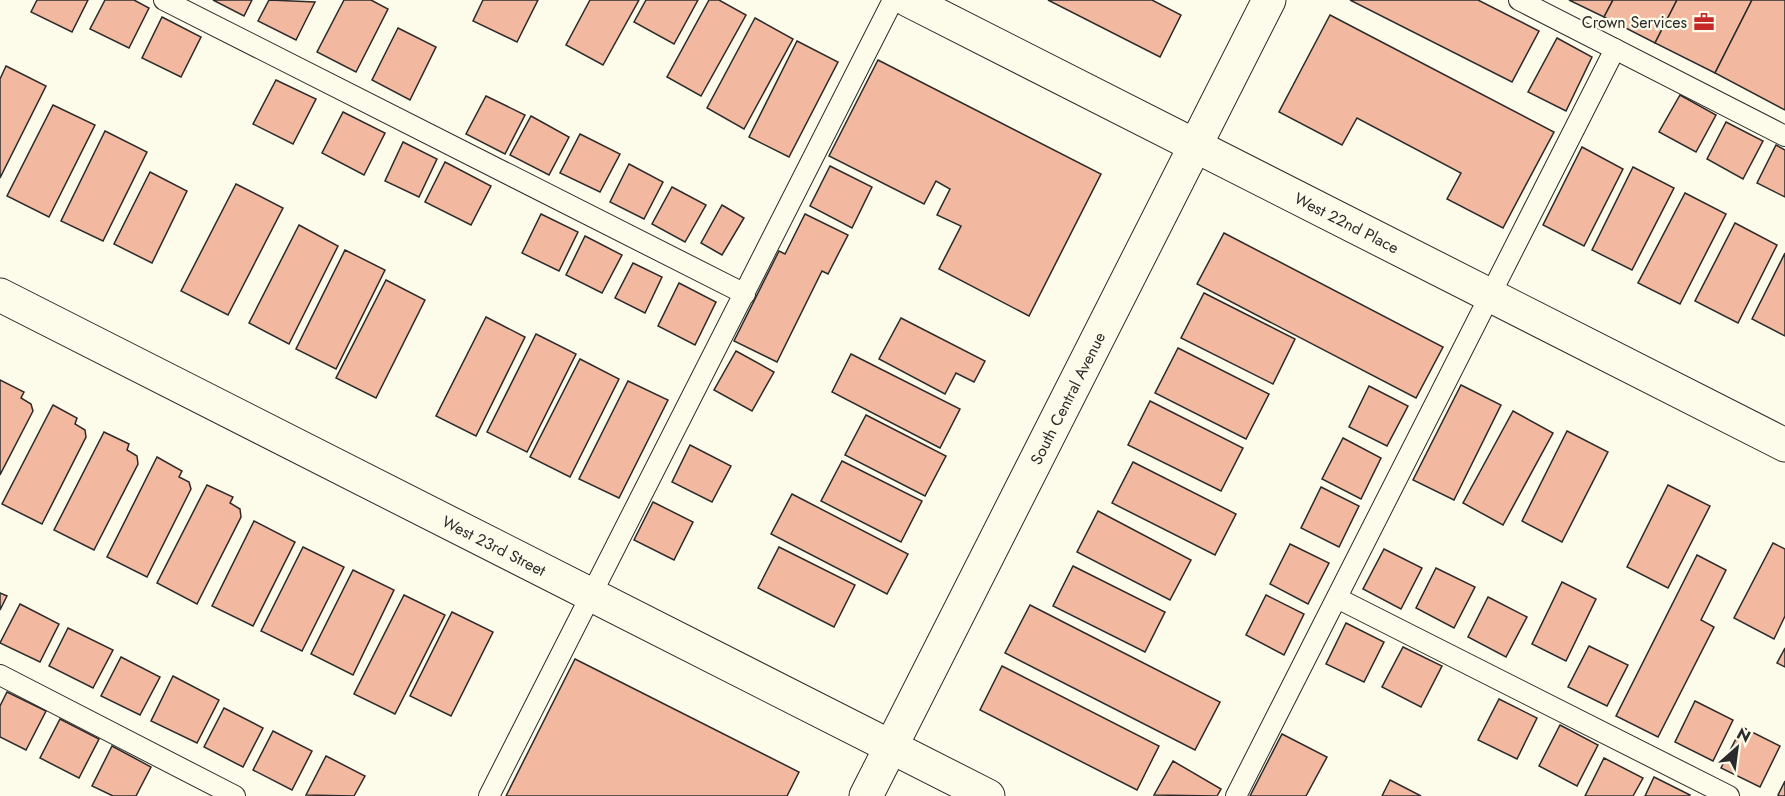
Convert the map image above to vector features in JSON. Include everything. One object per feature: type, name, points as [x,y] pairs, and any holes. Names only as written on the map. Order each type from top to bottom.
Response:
[{"type":"street","name":"West 22nd Place","points":[[908,0],[1785,444]]},
{"type":"street","name":"South Central Avenue","points":[[866,796],[1269,0]]},
{"type":"street","name":"West 23rd Street","points":[[0,296],[988,796]]},
{"type":"lane","points":[[164,0],[745,294]]},
{"type":"lane","points":[[489,796],[893,0]]},
{"type":"lane","points":[[1519,0],[1785,135]]},
{"type":"lane","points":[[1236,796],[1615,49]]},
{"type":"lane","points":[[1337,598],[1729,796]]},
{"type":"lane","points":[[0,675],[235,796]]},
{"type":"building","points":[[37,0],[88,0],[72,32],[31,12]]},
{"type":"building","points":[[105,0],[134,0],[149,8],[129,48],[90,29]]},
{"type":"building","points":[[213,0],[252,0],[244,16]]},
{"type":"building","points":[[269,0],[315,2],[296,40],[258,21]]},
{"type":"building","points":[[344,0],[371,0],[388,9],[356,72],[317,52]]},
{"type":"building","points":[[483,0],[538,0],[517,42],[473,21]]},
{"type":"building","points":[[590,0],[639,0],[603,65],[566,45]]},
{"type":"building","points":[[646,0],[698,0],[674,44],[634,22]]},
{"type":"building","points":[[709,0],[719,0],[746,15],[701,96],[667,77]]},
{"type":"building","points":[[1048,0],[1152,0],[1181,15],[1160,57]]},
{"type":"building","points":[[1350,0],[1478,0],[1539,31],[1512,82]]},
{"type":"building","points":[[1569,0],[1613,0],[1604,17]]},
{"type":"building","points":[[1613,0],[1677,0],[1655,43],[1604,17]]},
{"type":"building","name":"Crown Services","points":[[1677,0],[1752,0],[1715,73],[1655,43]]},
{"type":"building","points":[[1752,0],[1785,0],[1785,110],[1715,73]]},
{"type":"building","points":[[1330,15],[1554,132],[1503,228],[1447,199],[1461,173],[1357,118],[1342,145],[1279,112]]},
{"type":"building","points":[[162,17],[201,37],[181,77],[142,58]]},
{"type":"building","points":[[755,18],[793,39],[744,129],[707,108]]},
{"type":"building","points":[[398,28],[436,47],[410,100],[372,80]]},
{"type":"building","points":[[1557,38],[1592,57],[1566,111],[1528,92]]},
{"type":"building","points":[[797,41],[838,62],[789,157],[749,137]]},
{"type":"building","points":[[878,60],[1101,174],[1029,316],[939,269],[961,226],[937,215],[950,189],[936,181],[924,204],[829,156]]},
{"type":"building","points":[[6,66],[46,86],[0,178],[0,79]]},
{"type":"building","points":[[276,80],[316,99],[293,144],[253,124]]},
{"type":"building","points":[[1680,95],[1716,115],[1696,152],[1659,132]]},
{"type":"building","points":[[486,96],[525,115],[505,154],[466,134]]},
{"type":"building","points":[[53,105],[95,125],[49,217],[7,196]]},
{"type":"building","points":[[343,112],[385,133],[364,175],[322,153]]},
{"type":"building","points":[[531,116],[569,137],[549,175],[510,155]]},
{"type":"building","points":[[1726,122],[1763,141],[1743,179],[1707,159]]},
{"type":"building","points":[[105,131],[147,152],[103,241],[61,221]]},
{"type":"building","points":[[580,134],[620,154],[600,192],[560,173]]},
{"type":"building","points":[[403,142],[437,159],[419,197],[385,181]]},
{"type":"building","points":[[1776,145],[1785,150],[1785,197],[1757,183]]},
{"type":"building","points":[[1582,147],[1623,169],[1584,246],[1543,225]]},
{"type":"building","points":[[445,162],[491,186],[471,225],[425,202]]},
{"type":"building","points":[[629,164],[663,182],[644,219],[610,202]]},
{"type":"building","points":[[830,166],[872,187],[852,228],[810,206]]},
{"type":"building","points":[[1633,167],[1674,188],[1632,270],[1592,250]]},
{"type":"building","points":[[150,172],[187,191],[152,263],[114,244]]},
{"type":"building","points":[[236,184],[283,208],[228,315],[181,291]]},
{"type":"building","points":[[672,187],[706,205],[685,242],[652,224]]},
{"type":"building","points":[[1685,193],[1726,214],[1680,304],[1638,283]]},
{"type":"building","points":[[722,205],[744,218],[722,255],[701,243]]},
{"type":"building","points":[[541,214],[578,232],[559,271],[522,253]]},
{"type":"building","points":[[805,214],[848,235],[828,274],[822,271],[777,362],[734,341],[779,251],[785,254]]},
{"type":"building","points":[[1735,223],[1777,245],[1738,323],[1695,301]]},
{"type":"building","points":[[299,225],[338,246],[289,344],[249,323]]},
{"type":"building","points":[[1224,233],[1443,347],[1416,398],[1197,284]]},
{"type":"building","points":[[585,236],[622,255],[602,293],[566,275]]},
{"type":"building","points":[[345,250],[385,270],[336,369],[296,349]]},
{"type":"building","points":[[1785,253],[1785,336],[1752,319]]},
{"type":"building","points":[[633,263],[662,277],[645,313],[615,298]]},
{"type":"building","points":[[386,280],[425,300],[376,398],[336,378]]},
{"type":"building","points":[[679,283],[716,302],[695,345],[658,326]]},
{"type":"building","points":[[1204,293],[1295,339],[1273,384],[1181,338]]},
{"type":"building","points":[[486,317],[525,337],[476,436],[436,416]]},
{"type":"building","points":[[901,318],[985,361],[974,382],[956,373],[945,394],[879,359]]},
{"type":"building","points":[[536,334],[576,354],[527,452],[487,432]]},
{"type":"building","points":[[1178,348],[1269,394],[1246,439],[1155,393]]},
{"type":"building","points":[[736,351],[774,372],[752,411],[714,390]]},
{"type":"building","points":[[851,354],[960,409],[940,448],[832,392]]},
{"type":"building","points":[[580,359],[619,379],[570,477],[530,457]]},
{"type":"building","points":[[0,380],[24,392],[21,398],[31,404],[33,411],[0,475]]},
{"type":"building","points":[[628,381],[668,400],[619,498],[579,479]]},
{"type":"building","points":[[1461,385],[1501,405],[1454,500],[1413,480]]},
{"type":"building","points":[[1369,386],[1408,406],[1387,446],[1349,427]]},
{"type":"building","points":[[1150,401],[1243,448],[1221,491],[1128,445]]},
{"type":"building","points":[[53,405],[77,418],[75,424],[85,430],[86,437],[42,524],[2,504]]},
{"type":"building","points":[[1513,411],[1553,433],[1503,525],[1463,503]]},
{"type":"building","points":[[866,415],[946,456],[925,496],[845,455]]},
{"type":"building","points":[[1567,431],[1608,452],[1562,542],[1522,521]]},
{"type":"building","points":[[104,432],[129,444],[127,450],[137,456],[138,464],[94,550],[54,530]]},
{"type":"building","points":[[1343,438],[1381,458],[1361,499],[1322,479]]},
{"type":"building","points":[[690,445],[731,466],[712,502],[672,482]]},
{"type":"building","points":[[157,457],[182,471],[179,477],[189,482],[191,489],[147,577],[107,557]]},
{"type":"building","points":[[842,461],[922,501],[901,542],[821,501]]},
{"type":"building","points":[[1133,462],[1236,514],[1215,555],[1112,503]]},
{"type":"building","points":[[207,485],[233,497],[230,503],[240,509],[241,517],[197,604],[157,583]]},
{"type":"building","points":[[1668,485],[1710,506],[1668,588],[1627,567]]},
{"type":"building","points":[[1321,487],[1359,506],[1339,547],[1301,528]]},
{"type":"building","points":[[792,494],[908,554],[887,594],[771,534]]},
{"type":"building","points":[[653,502],[693,522],[674,560],[634,540]]},
{"type":"building","points":[[1098,511],[1191,560],[1170,600],[1077,552]]},
{"type":"building","points":[[254,521],[295,542],[253,626],[212,606]]},
{"type":"building","points":[[1773,543],[1785,549],[1785,616],[1774,639],[1734,618]]},
{"type":"building","points":[[1290,544],[1329,563],[1308,604],[1270,584]]},
{"type":"building","points":[[303,547],[344,567],[302,651],[261,631]]},
{"type":"building","points":[[779,547],[855,585],[834,627],[758,588]]},
{"type":"building","points":[[1384,549],[1422,568],[1401,609],[1363,589]]},
{"type":"building","points":[[1697,555],[1726,570],[1701,620],[1714,627],[1658,737],[1616,716]]},
{"type":"building","points":[[1073,566],[1165,612],[1145,652],[1053,606]]},
{"type":"building","points":[[1436,568],[1475,587],[1454,628],[1416,608]]},
{"type":"building","points":[[353,570],[394,590],[353,675],[311,654]]},
{"type":"building","points":[[1562,582],[1596,599],[1566,661],[1532,644]]},
{"type":"building","points":[[0,593],[7,596],[0,610]]},
{"type":"building","points":[[404,595],[445,615],[395,714],[354,694]]},
{"type":"building","points":[[1266,595],[1304,614],[1284,655],[1246,635]]},
{"type":"building","points":[[1488,597],[1527,617],[1506,657],[1468,637]]},
{"type":"building","points":[[20,604],[59,624],[40,662],[0,643]]},
{"type":"building","points":[[1030,605],[1220,702],[1195,750],[1005,653]]},
{"type":"building","points":[[452,612],[493,632],[451,716],[410,696]]},
{"type":"building","points":[[1346,623],[1384,642],[1364,682],[1326,664]]},
{"type":"building","points":[[68,628],[113,650],[93,688],[49,666]]},
{"type":"building","points":[[1589,646],[1628,665],[1607,706],[1568,687]]},
{"type":"building","points":[[1403,647],[1442,666],[1421,707],[1382,687]]},
{"type":"building","points":[[1785,648],[1785,667],[1777,663]]},
{"type":"building","points":[[121,657],[160,677],[140,715],[101,696]]},
{"type":"building","points":[[575,659],[799,772],[787,796],[506,796]]},
{"type":"building","points":[[1002,666],[1159,746],[1137,790],[980,710]]},
{"type":"building","points":[[173,676],[219,700],[197,743],[151,721]]},
{"type":"building","points":[[7,692],[46,711],[26,750],[0,737],[0,706]]},
{"type":"building","points":[[1499,699],[1537,718],[1517,759],[1478,740]]},
{"type":"building","points":[[1695,701],[1733,720],[1713,761],[1675,742]]},
{"type":"building","points":[[224,708],[263,728],[243,767],[204,747]]},
{"type":"building","points":[[60,719],[99,739],[79,778],[40,758]]},
{"type":"building","points":[[1560,725],[1598,745],[1577,786],[1539,766]]},
{"type":"building","points":[[1742,727],[1780,746],[1760,787],[1721,768]]},
{"type":"building","points":[[273,731],[312,751],[292,790],[253,770]]},
{"type":"building","points":[[1282,734],[1327,757],[1306,796],[1250,796]]},
{"type":"building","points":[[112,746],[151,767],[136,796],[113,796],[92,786]]},
{"type":"building","points":[[326,756],[365,776],[354,796],[306,795]]},
{"type":"building","points":[[1604,758],[1643,778],[1633,796],[1585,796]]},
{"type":"building","points":[[1173,761],[1221,789],[1217,796],[1154,795]]},
{"type":"building","points":[[1654,777],[1690,795],[1645,796]]},
{"type":"building","points":[[1390,780],[1421,796],[1382,796]]},
{"type":"building","points":[[1785,781],[1785,796],[1780,796],[1778,795]]},
{"type":"place","name":"Crown Services","points":[[1704,22]]}]
